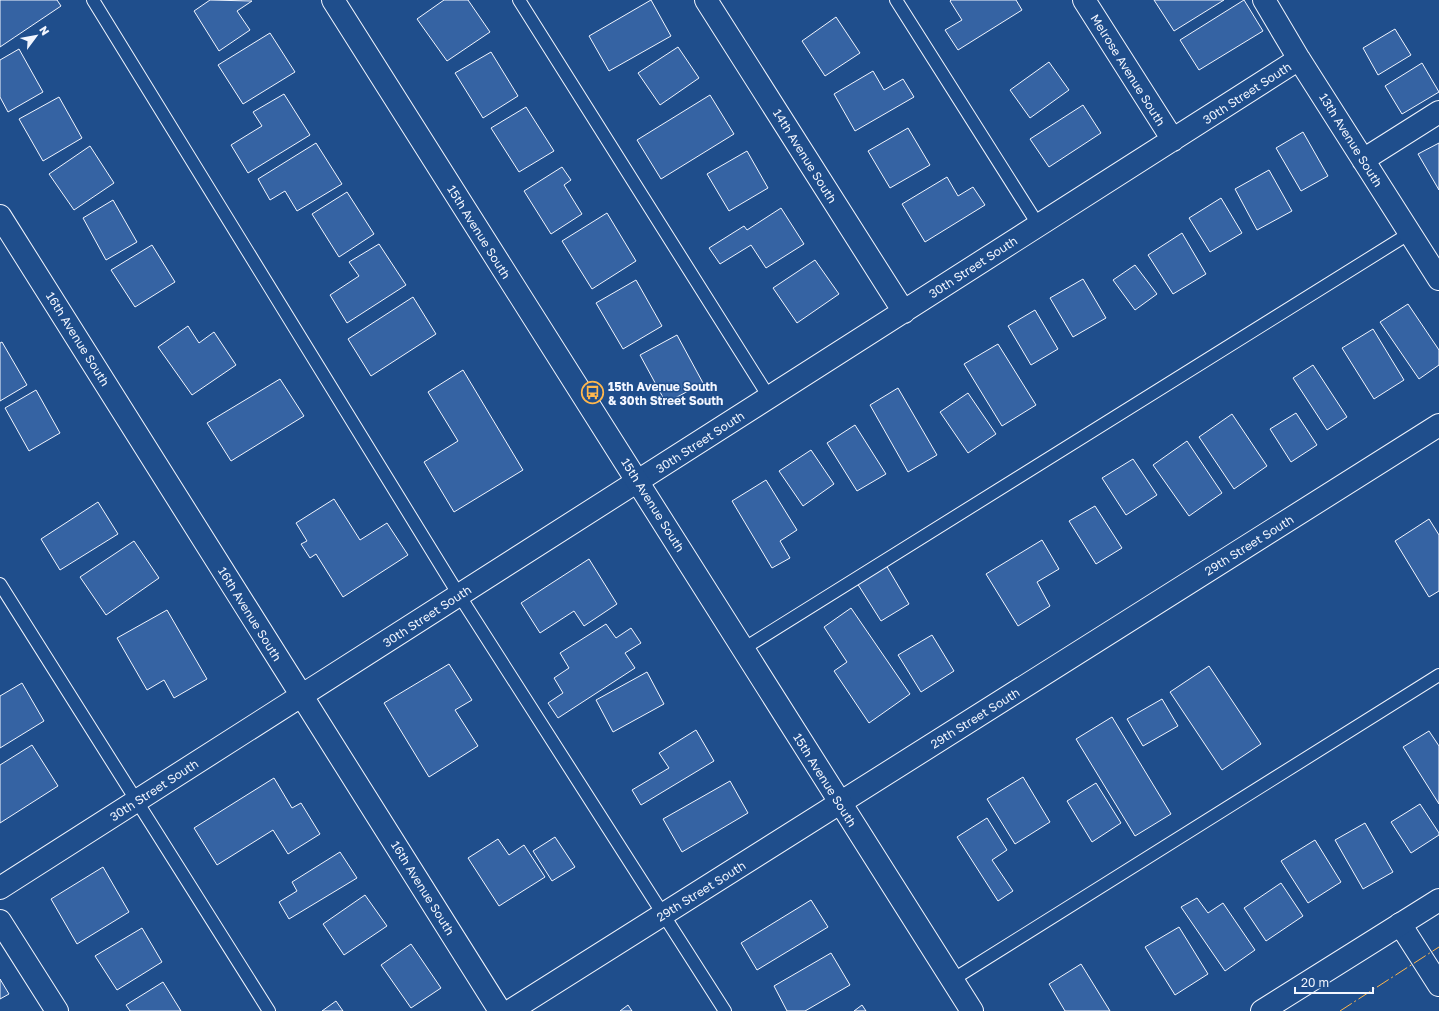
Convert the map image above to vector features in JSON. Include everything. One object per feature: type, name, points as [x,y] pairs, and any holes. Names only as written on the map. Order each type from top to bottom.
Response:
[{"type":"street","name":"15th Avenue South","points":[[333,0],[972,1011]]},
{"type":"street","name":"14th Avenue South","points":[[706,0],[904,312]]},
{"type":"street","name":"Melrose Avenue South","points":[[1084,0],[1173,140]]},
{"type":"street","name":"13th Avenue South","points":[[1264,0],[1299,59],[1438,277]]},
{"type":"street","name":"30th Street South","points":[[0,888],[1299,59]]},
{"type":"street","points":[[1363,160],[1439,112]]},
{"type":"street","name":"16th Avenue South","points":[[0,216],[500,1011]]},
{"type":"street","name":"29th Street South","points":[[510,1011],[1439,425]]},
{"type":"street","points":[[1262,1011],[1439,900]]},
{"type":"street","points":[[0,921],[57,1011]]},
{"type":"street","points":[[1400,924],[1439,984]]},
{"type":"lane","points":[[93,0],[459,595],[724,1011]]},
{"type":"lane","points":[[519,0],[769,397]]},
{"type":"lane","points":[[896,0],[1039,226]]},
{"type":"lane","points":[[743,650],[1410,233]]},
{"type":"lane","points":[[0,584],[269,1011]]},
{"type":"lane","points":[[952,980],[1439,675]]},
{"type":"building","points":[[0,0],[57,0],[61,6],[0,47]]},
{"type":"building","points":[[210,0],[252,1],[237,11],[250,30],[219,51],[194,11]]},
{"type":"building","points":[[444,0],[468,0],[490,32],[447,61],[417,19]]},
{"type":"building","points":[[651,0],[671,36],[609,71],[589,36]]},
{"type":"building","points":[[1016,0],[1022,10],[958,50],[945,30],[962,20],[950,1]]},
{"type":"building","points":[[1154,0],[1224,0],[1174,31]]},
{"type":"building","points":[[1244,0],[1263,31],[1199,70],[1180,40]]},
{"type":"building","points":[[836,17],[860,53],[825,76],[802,41]]},
{"type":"building","points":[[1395,29],[1411,55],[1378,75],[1363,48]]},
{"type":"building","points":[[270,33],[295,72],[243,104],[218,65]]},
{"type":"building","points":[[678,47],[699,78],[660,105],[638,73]]},
{"type":"building","points":[[19,49],[43,92],[8,112],[0,97],[0,60]]},
{"type":"building","points":[[491,52],[518,96],[483,118],[455,73]]},
{"type":"building","points":[[1049,62],[1069,90],[1030,118],[1010,90]]},
{"type":"building","points":[[1422,63],[1439,92],[1402,114],[1385,86]]},
{"type":"building","points":[[873,71],[884,90],[903,79],[914,97],[855,131],[834,94]]},
{"type":"building","points":[[284,94],[310,135],[248,173],[231,145],[262,126],[253,112]]},
{"type":"building","points":[[710,95],[734,134],[661,179],[637,140]]},
{"type":"building","points":[[59,97],[82,138],[43,161],[19,119]]},
{"type":"building","points":[[1083,105],[1101,133],[1049,167],[1030,139]]},
{"type":"building","points":[[526,107],[554,151],[519,172],[491,128]]},
{"type":"building","points":[[908,128],[930,165],[890,188],[868,151]]},
{"type":"building","points":[[1303,132],[1328,176],[1301,191],[1276,148]]},
{"type":"building","points":[[316,143],[342,184],[297,211],[285,191],[270,200],[258,179]]},
{"type":"building","points":[[1439,143],[1439,190],[1418,154]]},
{"type":"building","points":[[90,146],[114,183],[74,210],[49,174]]},
{"type":"building","points":[[747,151],[768,188],[729,211],[707,174]]},
{"type":"building","points":[[562,167],[571,180],[564,185],[582,214],[551,234],[524,191]]},
{"type":"building","points":[[1269,170],[1292,211],[1257,230],[1235,189]]},
{"type":"building","points":[[947,177],[958,196],[973,187],[985,205],[925,242],[902,204]]},
{"type":"building","points":[[347,192],[374,234],[339,257],[312,214]]},
{"type":"building","points":[[1221,198],[1242,233],[1210,252],[1189,218]]},
{"type":"building","points":[[113,200],[137,242],[106,260],[83,218]]},
{"type":"building","points":[[781,208],[804,244],[766,268],[751,245],[720,264],[709,248],[744,226],[747,230]]},
{"type":"building","points":[[607,213],[636,261],[592,289],[562,241]]},
{"type":"building","points":[[1182,233],[1206,274],[1173,294],[1148,255]]},
{"type":"building","points":[[379,244],[406,285],[347,323],[330,295],[359,276],[349,262]]},
{"type":"building","points":[[152,245],[175,282],[135,307],[111,270]]},
{"type":"building","points":[[815,260],[839,294],[797,323],[773,288]]},
{"type":"building","points":[[1135,265],[1157,294],[1135,310],[1113,280]]},
{"type":"building","points":[[1083,279],[1106,318],[1073,337],[1050,298]]},
{"type":"building","points":[[636,280],[662,326],[623,349],[596,303]]},
{"type":"building","points":[[413,297],[436,334],[371,376],[348,339]]},
{"type":"building","points":[[1408,304],[1439,350],[1439,365],[1419,379],[1380,322]]},
{"type":"building","points":[[1035,310],[1058,349],[1031,365],[1008,326]]},
{"type":"building","points":[[188,326],[199,343],[214,332],[236,365],[192,395],[158,347]]},
{"type":"building","points":[[1373,329],[1404,380],[1374,399],[1342,348]]},
{"type":"building","points":[[677,335],[703,383],[666,403],[640,355]]},
{"type":"building","points":[[2,342],[27,385],[0,401],[0,343]]},
{"type":"building","points":[[998,344],[1036,405],[1002,426],[964,364]]},
{"type":"building","points":[[1313,365],[1347,417],[1327,430],[1293,378]]},
{"type":"building","points":[[463,370],[523,470],[454,512],[424,462],[458,441],[428,392]]},
{"type":"building","points":[[280,379],[304,416],[231,461],[207,423]]},
{"type":"building","points":[[898,388],[937,455],[908,472],[870,405]]},
{"type":"building","points":[[36,390],[60,433],[29,451],[5,408]]},
{"type":"building","points":[[968,393],[996,434],[968,453],[940,412]]},
{"type":"building","points":[[1296,413],[1317,445],[1291,462],[1270,429]]},
{"type":"building","points":[[1232,414],[1267,466],[1234,489],[1199,437]]},
{"type":"building","points":[[855,425],[886,474],[857,491],[827,443]]},
{"type":"building","points":[[1187,441],[1222,493],[1189,516],[1153,465]]},
{"type":"building","points":[[811,450],[834,484],[803,506],[779,471]]},
{"type":"building","points":[[1133,459],[1157,495],[1126,515],[1102,478]]},
{"type":"building","points":[[766,480],[797,530],[780,541],[790,558],[772,568],[732,501]]},
{"type":"building","points":[[334,499],[360,540],[387,523],[408,555],[343,597],[316,554],[310,558],[301,544],[307,541],[296,523]]},
{"type":"building","points":[[98,502],[118,534],[60,570],[41,539]]},
{"type":"building","points":[[1095,506],[1122,548],[1096,564],[1069,521]]},
{"type":"building","points":[[1429,519],[1439,535],[1439,591],[1429,597],[1395,541]]},
{"type":"building","points":[[1042,540],[1059,569],[1037,582],[1050,606],[1018,626],[986,574]]},
{"type":"building","points":[[134,541],[159,578],[106,615],[80,577]]},
{"type":"building","points":[[589,559],[617,604],[584,626],[574,611],[540,633],[521,603]]},
{"type":"building","points":[[886,565],[909,604],[881,621],[857,583]]},
{"type":"building","points":[[851,608],[910,694],[869,723],[834,671],[847,662],[824,627]]},
{"type":"building","points":[[167,610],[207,679],[174,698],[164,680],[147,690],[117,638]]},
{"type":"building","points":[[606,624],[616,638],[631,628],[641,643],[625,653],[635,668],[558,718],[548,703],[563,693],[554,678],[569,668],[560,653]]},
{"type":"building","points":[[932,635],[954,671],[921,692],[898,655]]},
{"type":"building","points":[[449,664],[472,700],[455,710],[478,746],[429,777],[384,703]]},
{"type":"building","points":[[1209,666],[1261,744],[1222,770],[1170,692]]},
{"type":"building","points":[[647,672],[664,704],[613,732],[596,700]]},
{"type":"building","points":[[22,683],[44,721],[0,748],[0,696]]},
{"type":"building","points":[[1162,699],[1178,726],[1143,746],[1127,719]]},
{"type":"building","points":[[1112,717],[1171,814],[1135,836],[1076,739]]},
{"type":"building","points":[[696,730],[714,761],[641,805],[632,790],[669,768],[659,753]]},
{"type":"building","points":[[1429,731],[1439,746],[1439,804],[1403,747]]},
{"type":"building","points":[[32,745],[58,786],[0,823],[0,765]]},
{"type":"building","points":[[1023,777],[1050,822],[1015,844],[987,799]]},
{"type":"building","points":[[274,778],[292,808],[301,803],[320,834],[288,854],[273,830],[217,865],[194,828]]},
{"type":"building","points":[[730,781],[748,813],[682,852],[663,819]]},
{"type":"building","points":[[1096,783],[1121,823],[1092,842],[1067,801]]},
{"type":"building","points":[[1420,804],[1439,835],[1411,853],[1391,822]]},
{"type":"building","points":[[987,818],[1007,850],[992,860],[1013,891],[998,901],[957,837]]},
{"type":"building","points":[[1365,823],[1393,872],[1363,889],[1335,840]]},
{"type":"building","points":[[555,837],[575,867],[552,881],[533,851]]},
{"type":"building","points":[[498,839],[509,855],[524,845],[545,877],[499,906],[468,858]]},
{"type":"building","points":[[1315,840],[1341,882],[1308,903],[1281,861]]},
{"type":"building","points":[[340,852],[357,878],[289,919],[279,902],[297,891],[292,882]]},
{"type":"building","points":[[103,867],[129,912],[77,944],[51,899]]},
{"type":"building","points":[[1281,883],[1303,916],[1266,941],[1244,908]]},
{"type":"building","points":[[365,895],[387,926],[344,955],[323,924]]},
{"type":"building","points":[[1197,898],[1208,913],[1223,903],[1255,950],[1225,971],[1181,907]]},
{"type":"building","points":[[811,900],[828,927],[757,970],[741,943]]},
{"type":"building","points":[[1179,927],[1208,974],[1175,995],[1145,947]]},
{"type":"building","points":[[142,928],[162,962],[117,990],[95,956]]},
{"type":"building","points":[[411,944],[441,988],[411,1008],[381,965]]},
{"type":"building","points":[[831,953],[850,985],[805,1011],[787,1011],[774,986]]},
{"type":"building","points":[[1081,964],[1110,1011],[1065,1011],[1049,984]]},
{"type":"building","points":[[0,979],[9,994],[0,999]]},
{"type":"building","points":[[163,982],[181,1011],[130,1011],[126,1005]]},
{"type":"building","points":[[336,1001],[343,1011],[322,1011]]},
{"type":"building","points":[[628,1005],[632,1011],[620,1011]]},
{"type":"building","points":[[862,1005],[866,1011],[854,1011]]},
{"type":"power","points":[[1340,1011],[1439,947]]},
{"type":"place","name":"15th Avenue South & 30th Street South","points":[[592,393]]}]
